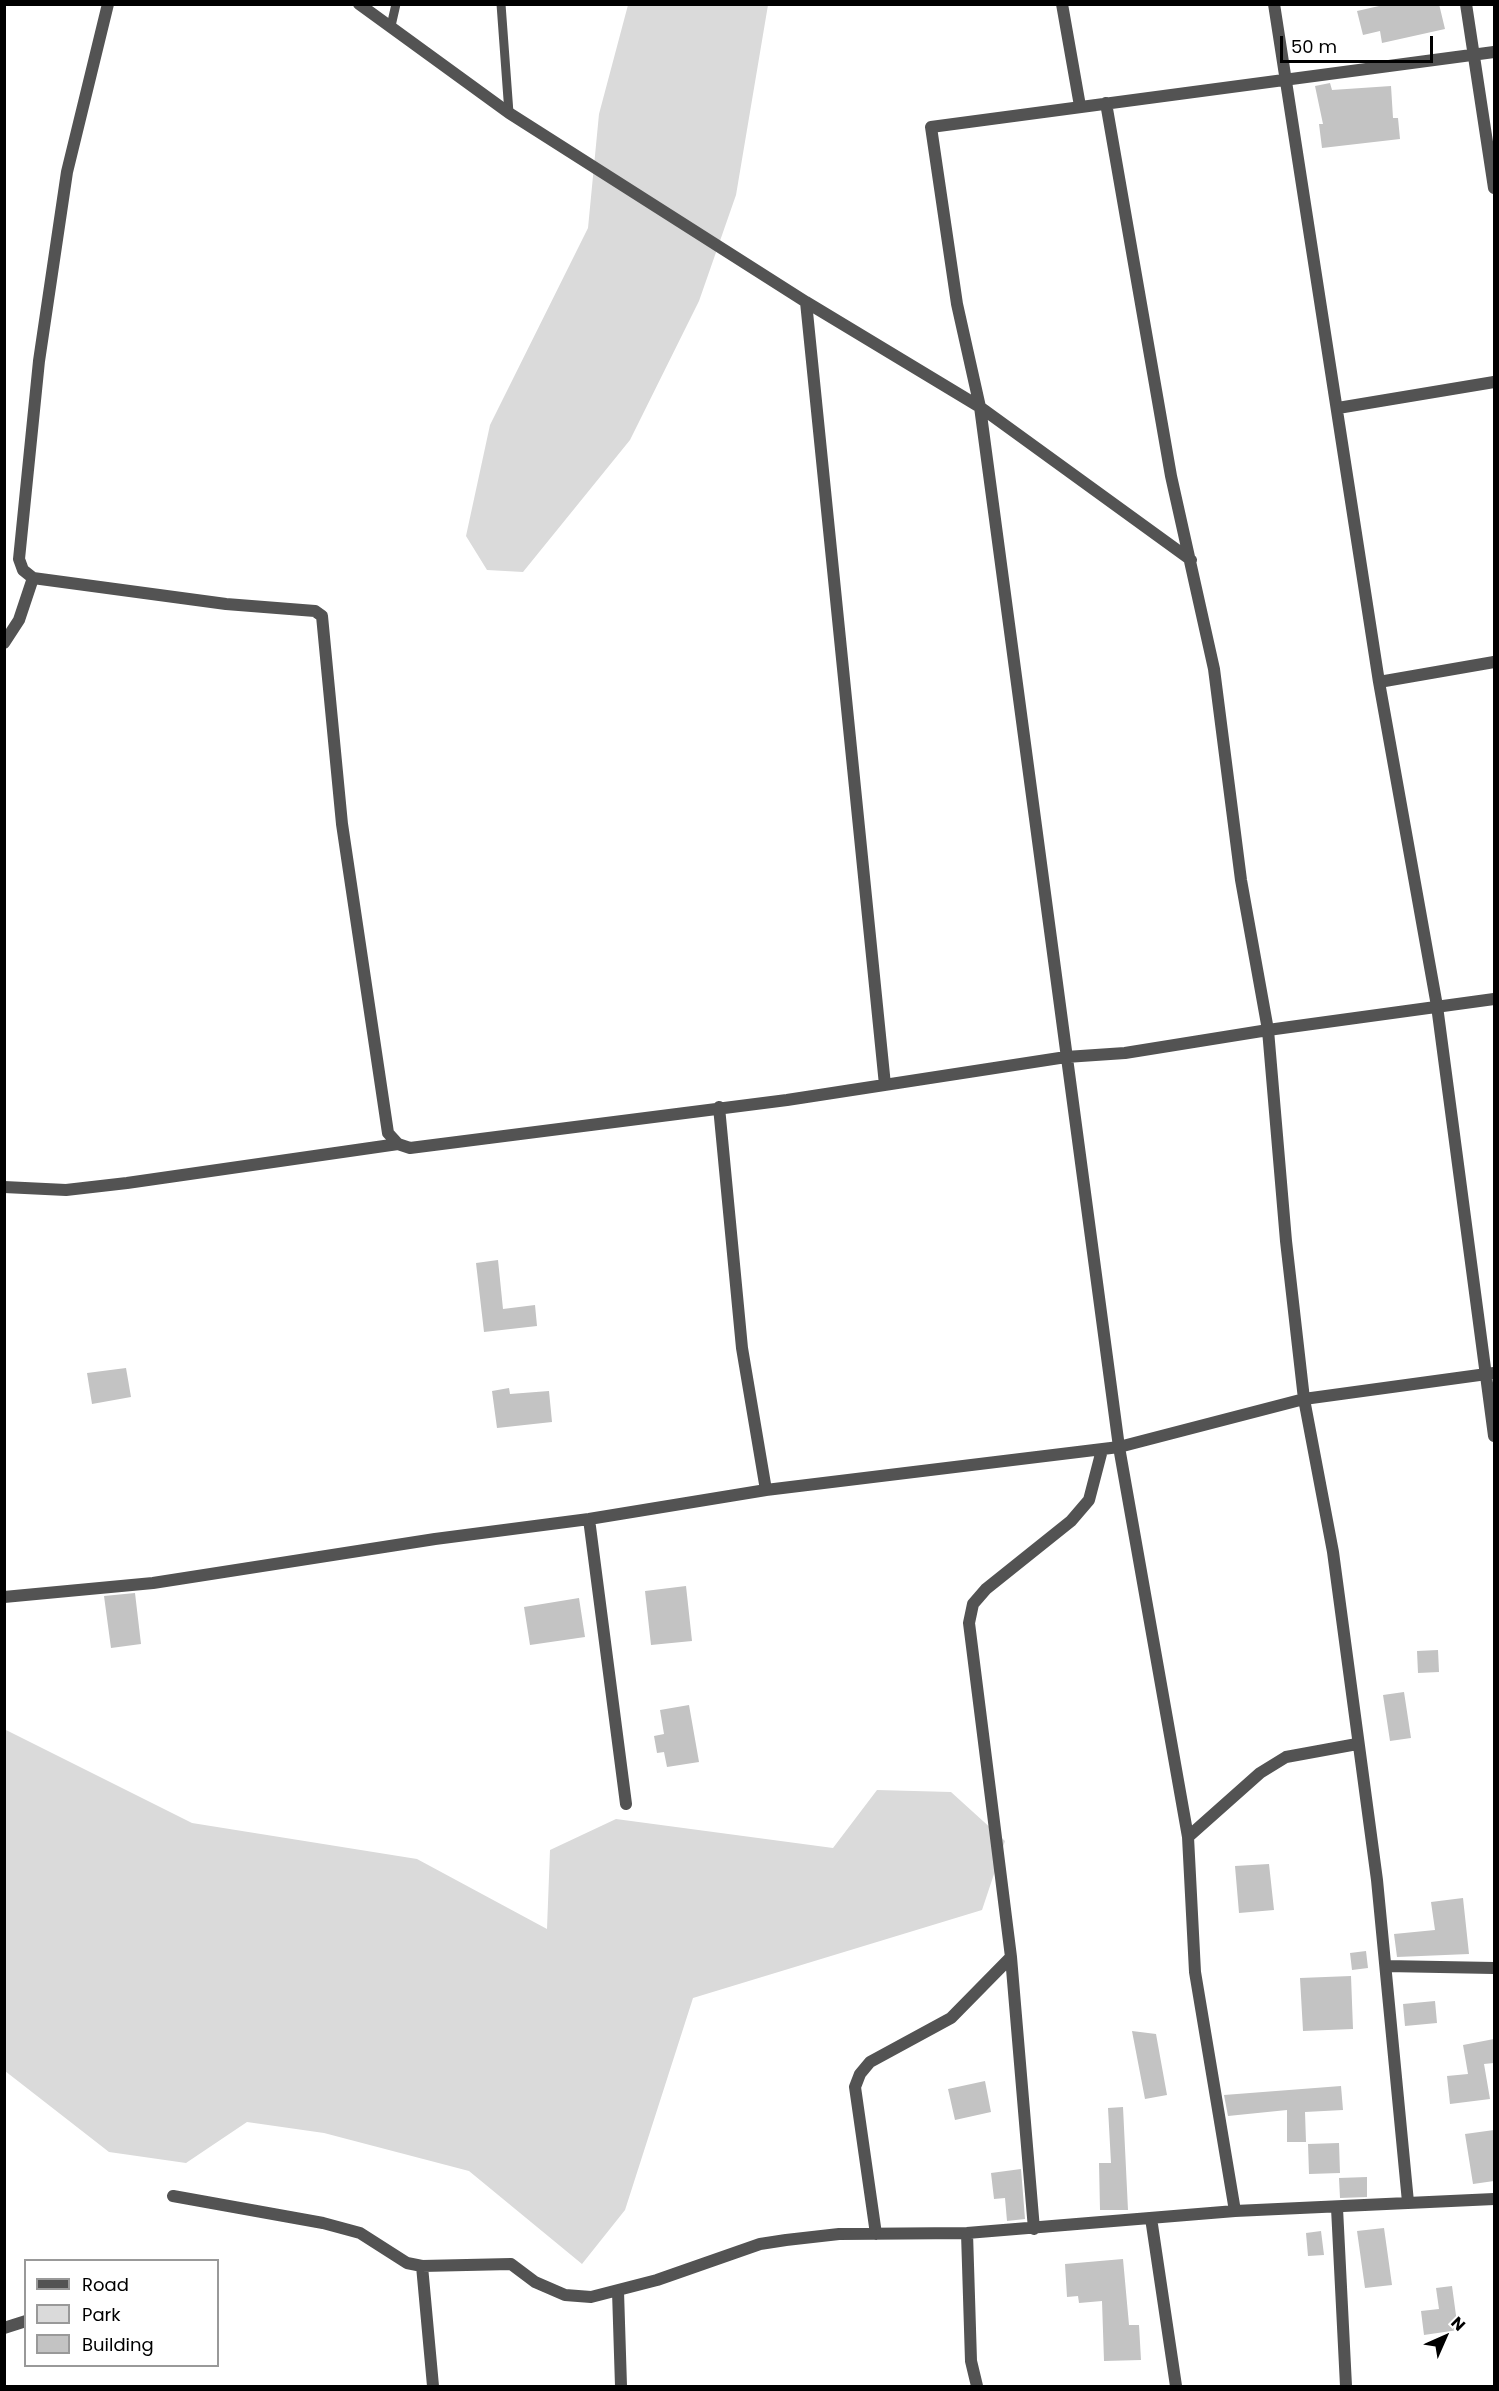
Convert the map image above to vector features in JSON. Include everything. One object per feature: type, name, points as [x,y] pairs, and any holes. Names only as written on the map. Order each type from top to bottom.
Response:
[{"type":"street","points":[[108,4],[68,172],[39,361],[19,559],[23,570],[33,578],[226,604],[315,610],[322,616],[342,824],[388,1133],[398,1144]]},
{"type":"street","points":[[359,4],[509,112],[806,302],[980,407],[1191,560]]},
{"type":"street","points":[[1062,4],[1080,106]]},
{"type":"street","points":[[1274,4],[1379,682],[1437,1006],[1491,1373],[1494,1436]]},
{"type":"street","points":[[1466,4],[1494,188]]},
{"type":"street","points":[[1235,2211],[1195,1972],[1188,1838],[1119,1447],[980,407],[957,304],[931,127],[1494,52]]},
{"type":"street","points":[[1106,103],[1171,476],[1214,669],[1241,880],[1268,1030],[1286,1241],[1304,1399],[1333,1552],[1377,1880],[1408,2202]]},
{"type":"street","points":[[806,302],[885,1085]]},
{"type":"street","points":[[1338,408],[1494,382]]},
{"type":"street","points":[[4,643],[19,620],[33,578]]},
{"type":"street","points":[[1379,682],[1494,662]]},
{"type":"street","points":[[4,1187],[66,1190],[128,1184],[398,1144],[410,1148],[719,1107],[787,1101],[1066,1057],[1136,1052],[1268,1030],[1494,999]]},
{"type":"street","points":[[719,1107],[742,1348],[766,1490]]},
{"type":"street","points":[[4,1597],[153,1582],[435,1539],[589,1519],[766,1490],[1102,1450],[1304,1399],[1491,1373]]},
{"type":"street","points":[[1034,2229],[1011,1957],[969,1623],[973,1604],[986,1589],[1071,1521],[1089,1500],[1102,1450]]},
{"type":"street","points":[[589,1519],[626,1804]]},
{"type":"street","points":[[1188,1838],[1260,1773],[1286,1757],[1357,1744]]},
{"type":"street","points":[[876,2234],[855,2087],[860,2074],[870,2062],[951,2018],[1011,1957]]},
{"type":"street","points":[[1386,1966],[1494,1968]]},
{"type":"street","points":[[173,2196],[332,2225],[360,2233],[407,2264],[422,2266],[511,2264],[535,2282],[565,2295],[591,2297],[618,2291],[760,2244],[839,2234],[967,2233],[1235,2211],[1494,2199]]},
{"type":"street","points":[[1337,2208],[1346,2386]]},
{"type":"street","points":[[1151,2218],[1176,2386]]},
{"type":"street","points":[[967,2233],[971,2361],[977,2386]]},
{"type":"street","points":[[422,2266],[433,2386]]},
{"type":"street","points":[[618,2291],[621,2386]]},
{"type":"street","points":[[4,2328],[24,2322]]},
{"type":"lane","points":[[391,26],[396,4]]},
{"type":"lane","points":[[501,4],[509,112]]},
{"type":"green space","points":[[628,5],[768,5],[736,195],[699,301],[630,440],[523,572],[487,570],[466,536],[490,425],[588,228],[599,114]]},
{"type":"green space","points":[[4,1729],[192,1823],[417,1859],[547,1929],[550,1850],[616,1819],[833,1848],[877,1790],[951,1792],[1005,1841],[982,1910],[693,1998],[625,2210],[582,2264],[469,2171],[324,2133],[247,2122],[186,2163],[109,2152],[5,2071]]},
{"type":"building","points":[[1388,4],[1439,4],[1445,29],[1382,43],[1380,31],[1363,35],[1357,11]]},
{"type":"building","points":[[1330,83],[1332,90],[1391,86],[1393,118],[1398,118],[1400,139],[1322,148],[1319,124],[1323,124],[1315,86]]},
{"type":"building","points":[[498,1260],[503,1309],[535,1305],[537,1326],[484,1332],[476,1263]]},
{"type":"building","points":[[126,1368],[131,1397],[92,1404],[87,1373]]},
{"type":"building","points":[[509,1388],[510,1394],[549,1391],[552,1422],[497,1428],[492,1391]]},
{"type":"building","points":[[686,1586],[692,1641],[651,1645],[645,1591]]},
{"type":"building","points":[[135,1593],[141,1644],[111,1648],[104,1596]]},
{"type":"building","points":[[579,1598],[585,1637],[530,1645],[524,1607]]},
{"type":"building","points":[[1438,1650],[1439,1672],[1418,1673],[1417,1651]]},
{"type":"building","points":[[1404,1692],[1411,1738],[1390,1741],[1383,1695]]},
{"type":"building","points":[[689,1705],[699,1762],[667,1767],[664,1752],[657,1753],[654,1736],[664,1734],[660,1710]]},
{"type":"building","points":[[1269,1864],[1274,1910],[1239,1913],[1235,1866]]},
{"type":"building","points":[[1463,1898],[1469,1954],[1397,1957],[1394,1934],[1435,1930],[1431,1902]]},
{"type":"building","points":[[1366,1951],[1368,1968],[1352,1970],[1350,1953]]},
{"type":"building","points":[[1351,1976],[1353,2029],[1303,2031],[1300,1978]]},
{"type":"building","points":[[1435,2001],[1437,2023],[1405,2026],[1403,2004]]},
{"type":"building","points":[[1132,2031],[1156,2034],[1167,2095],[1145,2099]]},
{"type":"building","points":[[1494,2039],[1494,2063],[1484,2064],[1490,2099],[1450,2104],[1447,2076],[1468,2074],[1463,2045]]},
{"type":"building","points":[[985,2081],[991,2112],[955,2120],[948,2089]]},
{"type":"building","points":[[1341,2086],[1343,2110],[1305,2112],[1306,2142],[1287,2142],[1287,2110],[1228,2116],[1224,2095]]},
{"type":"building","points":[[1123,2107],[1128,2210],[1100,2210],[1099,2163],[1111,2163],[1108,2108]]},
{"type":"building","points":[[1494,2130],[1494,2181],[1473,2184],[1465,2134]]},
{"type":"building","points":[[1339,2143],[1340,2173],[1309,2174],[1308,2144]]},
{"type":"building","points":[[1021,2169],[1025,2219],[1007,2221],[1005,2198],[994,2199],[991,2173]]},
{"type":"building","points":[[1367,2177],[1367,2197],[1340,2198],[1339,2178]]},
{"type":"building","points":[[1384,2228],[1392,2285],[1365,2288],[1357,2231]]},
{"type":"building","points":[[1321,2231],[1324,2255],[1308,2256],[1306,2233]]},
{"type":"building","points":[[1123,2259],[1129,2325],[1139,2325],[1141,2360],[1104,2361],[1102,2301],[1079,2303],[1078,2296],[1067,2297],[1065,2264]]},
{"type":"building","points":[[1452,2286],[1458,2330],[1424,2335],[1421,2311],[1439,2309],[1436,2288]]}]
